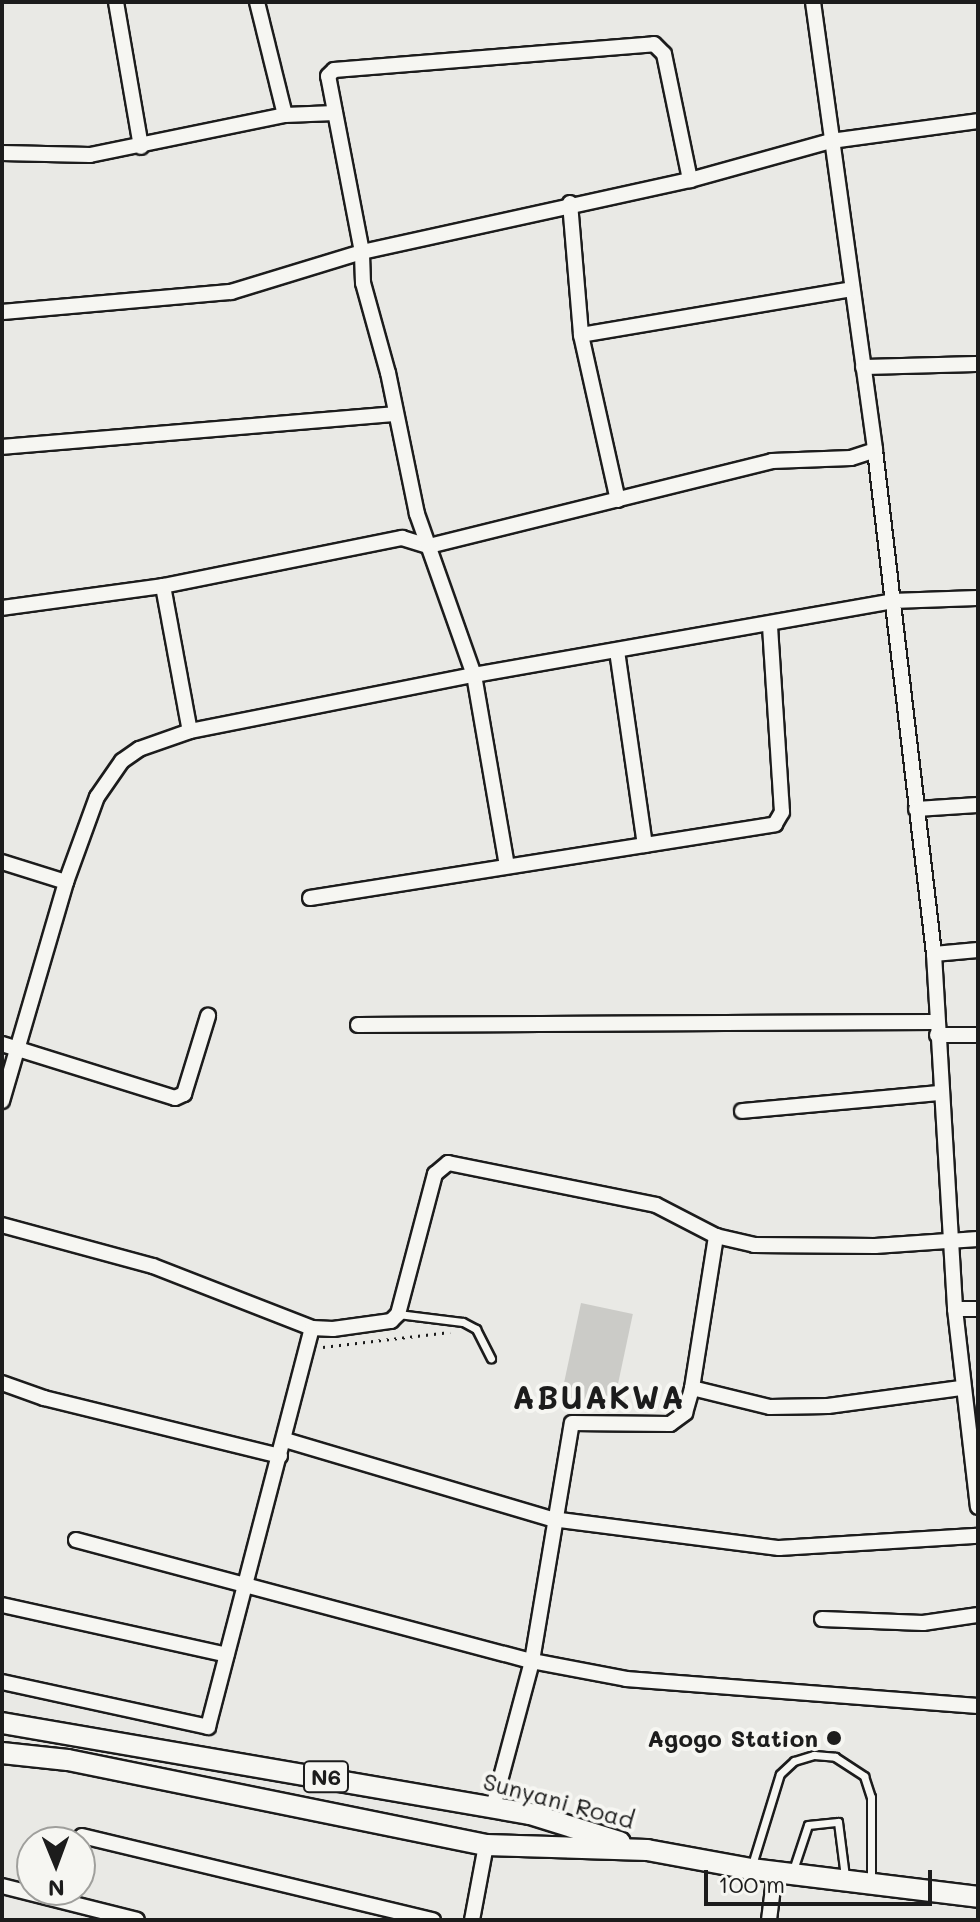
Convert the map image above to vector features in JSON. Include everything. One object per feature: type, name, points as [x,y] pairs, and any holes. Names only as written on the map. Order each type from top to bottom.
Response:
[{"type":"main road","name":"Sunyani Road","points":[[2,1723],[493,1807],[647,1850]]},
{"type":"main road","name":"Sunyani Road","points":[[2,1753],[68,1760],[486,1845],[647,1850]]},
{"type":"main road","name":"N6","points":[[647,1850],[751,1869],[978,1897]]},
{"type":"street","points":[[116,2],[141,147]]},
{"type":"street","points":[[257,2],[285,115]]},
{"type":"street","points":[[813,2],[875,450],[934,954],[936,1029],[961,1388],[975,1467],[978,1507]]},
{"type":"street","points":[[507,866],[474,675],[429,546],[393,414],[388,373],[363,283],[362,252],[328,80],[334,70],[654,44],[664,54],[690,180]]},
{"type":"street","points":[[2,153],[90,155],[141,147],[285,115],[335,113]]},
{"type":"street","points":[[2,312],[231,292],[362,252],[570,203],[690,180],[831,141],[978,121]]},
{"type":"street","points":[[570,203],[581,335],[618,500]]},
{"type":"street","points":[[581,335],[852,289]]},
{"type":"street","points":[[863,367],[978,364]]},
{"type":"street","points":[[2,447],[393,414]]},
{"type":"street","points":[[2,608],[163,586],[402,538],[429,546],[772,461],[851,458],[875,450]]},
{"type":"street","points":[[163,586],[190,731]]},
{"type":"street","points":[[2,1101],[66,882],[109,777],[139,749],[190,731],[474,675],[770,627],[892,601],[978,598]]},
{"type":"street","points":[[310,898],[645,845],[779,820],[770,627]]},
{"type":"street","points":[[617,651],[645,845]]},
{"type":"street","points":[[916,809],[978,805]]},
{"type":"street","points":[[2,862],[66,882]]},
{"type":"street","points":[[934,954],[978,950]]},
{"type":"street","points":[[2,1044],[175,1098],[184,1094],[208,1016]]},
{"type":"street","points":[[358,1025],[936,1029],[978,1035]]},
{"type":"street","points":[[742,1111],[940,1093]]},
{"type":"street","points":[[2,1225],[153,1266],[312,1328],[360,1327],[398,1314],[435,1174],[448,1163],[656,1205],[716,1236],[754,1245],[978,1239]]},
{"type":"street","points":[[493,1807],[532,1661],[552,1519],[572,1423],[670,1424],[685,1413],[692,1388],[716,1236]]},
{"type":"street","points":[[955,1309],[978,1309]]},
{"type":"street","points":[[2,1682],[208,1727],[312,1328]]},
{"type":"street","points":[[2,1383],[44,1398],[280,1456]]},
{"type":"street","points":[[692,1388],[770,1407],[828,1406],[961,1388]]},
{"type":"street","points":[[285,1440],[552,1519],[779,1548],[978,1536]]},
{"type":"street","points":[[76,1540],[532,1661],[626,1679],[978,1706]]},
{"type":"street","points":[[2,1605],[227,1655]]},
{"type":"street","points":[[822,1619],[923,1623],[978,1615]]},
{"type":"street","points":[[96,1839],[433,1920]]},
{"type":"street","points":[[472,1920],[486,1845]]},
{"type":"street","points":[[769,1920],[784,1872]]},
{"type":"street","points":[[2,1886],[137,1920]]},
{"type":"lane","points":[[398,1314],[463,1322],[476,1329],[491,1358]]},
{"type":"lane","points":[[751,1869],[780,1774],[794,1761],[814,1755],[852,1764],[864,1776],[871,1797],[871,1882]]},
{"type":"lane","points":[[784,1872],[808,1825],[838,1822],[845,1879]]},
{"type":"path","points":[[307,1349],[476,1329]]},
{"type":"shaded area","points":[[581,1303],[633,1314],[613,1407],[561,1396]]},
{"type":"place","name":"Agogo Station","points":[[834,1738]]},
{"type":"district","name":"ABUAKWA","points":[[599,1396]]}]
